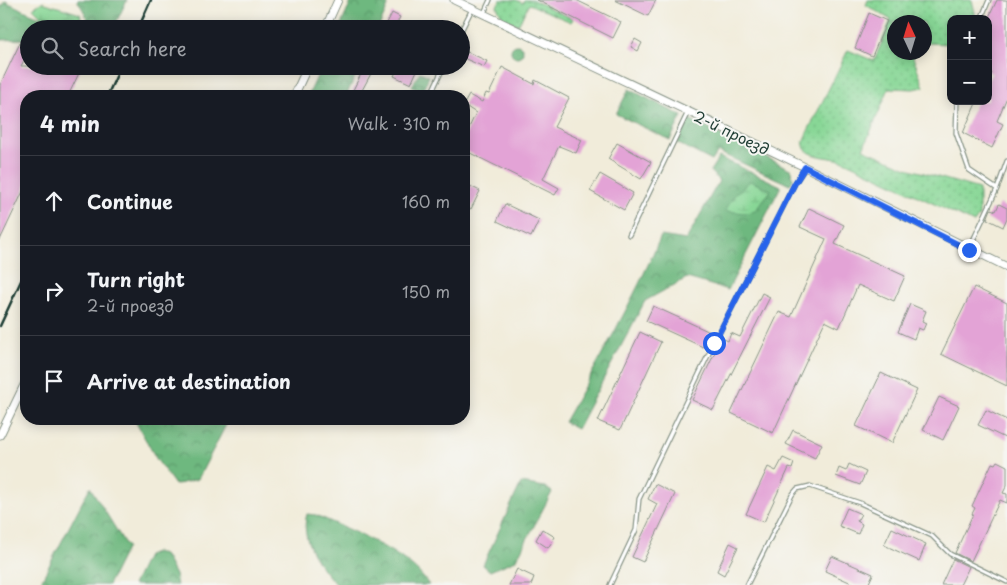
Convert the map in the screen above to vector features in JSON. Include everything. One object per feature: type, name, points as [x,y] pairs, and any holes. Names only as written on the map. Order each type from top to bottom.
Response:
[{"type":"street","points":[[329,20],[338,0]]},
{"type":"street","name":"2-й проезд","points":[[454,0],[805,167],[969,250],[1007,267]]},
{"type":"street","points":[[297,90],[304,75]]},
{"type":"street","points":[[0,435],[20,393]]},
{"type":"lane","points":[[484,14],[490,0]]},
{"type":"lane","points":[[983,15],[989,0]]},
{"type":"lane","points":[[466,20],[472,8]]},
{"type":"lane","points":[[433,90],[440,75]]},
{"type":"lane","points":[[957,105],[956,133],[970,170],[996,189]]},
{"type":"lane","points":[[629,234],[689,111]]},
{"type":"lane","points":[[969,250],[1007,161]]},
{"type":"lane","points":[[610,585],[636,530],[639,499],[714,343],[795,183],[805,167]]},
{"type":"lane","points":[[747,585],[792,495],[796,489],[810,486],[860,503],[932,536],[950,554],[1007,582]]},
{"type":"green space","points":[[77,0],[127,0],[117,20],[88,20]]},
{"type":"green space","points":[[352,0],[386,0],[388,6],[382,20],[343,20]]},
{"type":"green space","points":[[500,0],[516,0],[523,3],[524,0],[533,0],[573,19],[571,22],[529,4],[518,25],[502,17],[497,6]]},
{"type":"green space","points":[[868,0],[972,0],[976,15],[947,15],[947,44],[932,43],[932,15],[887,15],[887,18],[866,5]]},
{"type":"green space","points":[[5,1],[50,20],[20,20],[20,39],[0,40],[0,8]]},
{"type":"green space","points":[[42,2],[80,14],[82,20],[41,16],[33,8]]},
{"type":"green space","points":[[887,30],[887,60],[914,60],[924,87],[913,89],[889,88],[863,149],[907,168],[979,189],[979,216],[974,223],[842,160],[813,155],[805,149],[803,142],[806,135],[848,50],[874,61]]},
{"type":"green space","points":[[515,45],[519,45],[523,51],[519,57],[515,57],[511,53],[511,49]]},
{"type":"green space","points":[[318,75],[356,75],[349,90],[311,90]]},
{"type":"green space","points":[[418,75],[429,76],[423,90],[412,86]]},
{"type":"green space","points":[[629,89],[682,116],[670,140],[616,114]]},
{"type":"green space","points":[[689,119],[792,170],[793,179],[790,185],[718,152],[712,161],[677,143]]},
{"type":"green space","points":[[719,157],[781,186],[728,290],[687,278],[645,301],[577,429],[564,422],[627,307],[661,236],[686,240],[719,181],[710,171]]},
{"type":"green space","points":[[750,181],[771,190],[755,211],[746,213],[725,211],[735,194]]},
{"type":"green space","points":[[137,425],[226,425],[198,479],[175,485],[157,460]]},
{"type":"green space","points":[[521,483],[545,487],[552,492],[516,560],[490,571],[483,565]]},
{"type":"green space","points":[[90,487],[127,547],[108,585],[39,585]]},
{"type":"green space","points":[[307,514],[316,515],[378,544],[407,562],[420,573],[429,585],[337,585],[318,562],[308,543],[305,524]]},
{"type":"green space","points":[[157,552],[165,556],[175,575],[177,585],[133,585],[147,556]]},
{"type":"building","points":[[537,0],[576,0],[621,22],[613,38]]},
{"type":"building","points":[[615,0],[656,0],[648,16]]},
{"type":"building","points":[[997,0],[1007,0],[1007,97],[997,121],[1003,124],[992,148],[963,133],[975,105],[992,105],[992,15],[990,15]]},
{"type":"building","points":[[392,13],[400,17],[398,20],[388,20]]},
{"type":"building","points":[[869,13],[887,21],[872,56],[855,48]]},
{"type":"building","points":[[635,39],[642,43],[638,51],[631,47]]},
{"type":"building","points":[[20,43],[20,75],[78,75],[71,90],[20,90],[20,198],[0,240],[0,85]]},
{"type":"building","points":[[470,53],[487,61],[484,67],[470,61]]},
{"type":"building","points":[[502,67],[534,84],[535,80],[569,98],[554,127],[582,140],[576,153],[559,146],[543,179],[559,188],[555,195],[470,153],[470,126],[476,113],[470,109],[470,96],[482,102],[486,93],[489,94]]},
{"type":"building","points":[[360,75],[370,75],[362,90],[353,90]]},
{"type":"building","points":[[394,75],[415,75],[411,84]]},
{"type":"building","points":[[617,143],[651,162],[641,179],[608,159]]},
{"type":"building","points":[[600,174],[633,193],[624,210],[590,191]]},
{"type":"building","points":[[470,186],[480,191],[470,209]]},
{"type":"building","points":[[505,204],[539,220],[531,237],[497,221]]},
{"type":"building","points":[[999,204],[1007,208],[1007,218],[1003,227],[987,219],[991,209],[996,211]]},
{"type":"building","points":[[809,208],[844,225],[835,244],[905,276],[894,301],[858,285],[839,328],[825,321],[773,433],[731,413],[779,312],[791,317],[826,239],[800,227]]},
{"type":"building","points":[[974,287],[1007,303],[1007,386],[941,354]]},
{"type":"building","points":[[762,293],[770,297],[713,410],[692,400],[722,338],[728,341],[731,333],[740,337]]},
{"type":"building","points":[[910,304],[926,311],[922,321],[926,323],[923,330],[918,328],[914,339],[898,332]]},
{"type":"building","points":[[653,306],[710,332],[703,347],[646,321]]},
{"type":"building","points":[[640,332],[661,342],[620,430],[598,421]]},
{"type":"building","points":[[881,373],[917,390],[892,443],[856,426]]},
{"type":"building","points":[[939,397],[959,406],[943,440],[923,430]]},
{"type":"building","points":[[986,410],[1007,420],[1007,439],[978,425]]},
{"type":"building","points":[[793,430],[822,444],[815,458],[786,444]]},
{"type":"building","points":[[783,458],[794,463],[792,469],[789,468],[764,522],[746,514],[768,467],[776,471]]},
{"type":"building","points":[[997,461],[1007,466],[1007,485],[1003,493],[1007,494],[1007,503],[1000,500],[971,561],[955,553],[973,514],[975,508],[972,506],[992,463],[995,464]]},
{"type":"building","points":[[849,464],[866,472],[860,485],[836,476],[839,468],[846,471]]},
{"type":"building","points":[[655,484],[675,494],[643,562],[632,557],[657,504],[648,499]]},
{"type":"building","points":[[847,508],[861,514],[857,521],[862,524],[858,534],[839,526]]},
{"type":"building","points":[[892,528],[926,544],[919,561],[884,545]]},
{"type":"building","points":[[542,529],[555,537],[548,548],[536,540]]},
{"type":"building","points":[[730,543],[738,547],[724,575],[717,571]]},
{"type":"building","points":[[832,556],[873,574],[868,585],[856,585],[825,571]]},
{"type":"building","points":[[953,559],[969,567],[960,585],[941,585]]},
{"type":"building","points":[[517,569],[534,577],[531,585],[509,585]]},
{"type":"railway","points":[[142,20],[151,0]]},
{"type":"railway","points":[[110,90],[117,75]]},
{"type":"railway","points":[[0,326],[20,283]]},
{"type":"route","points":[[714,343],[795,183],[805,167],[969,250]]}]
